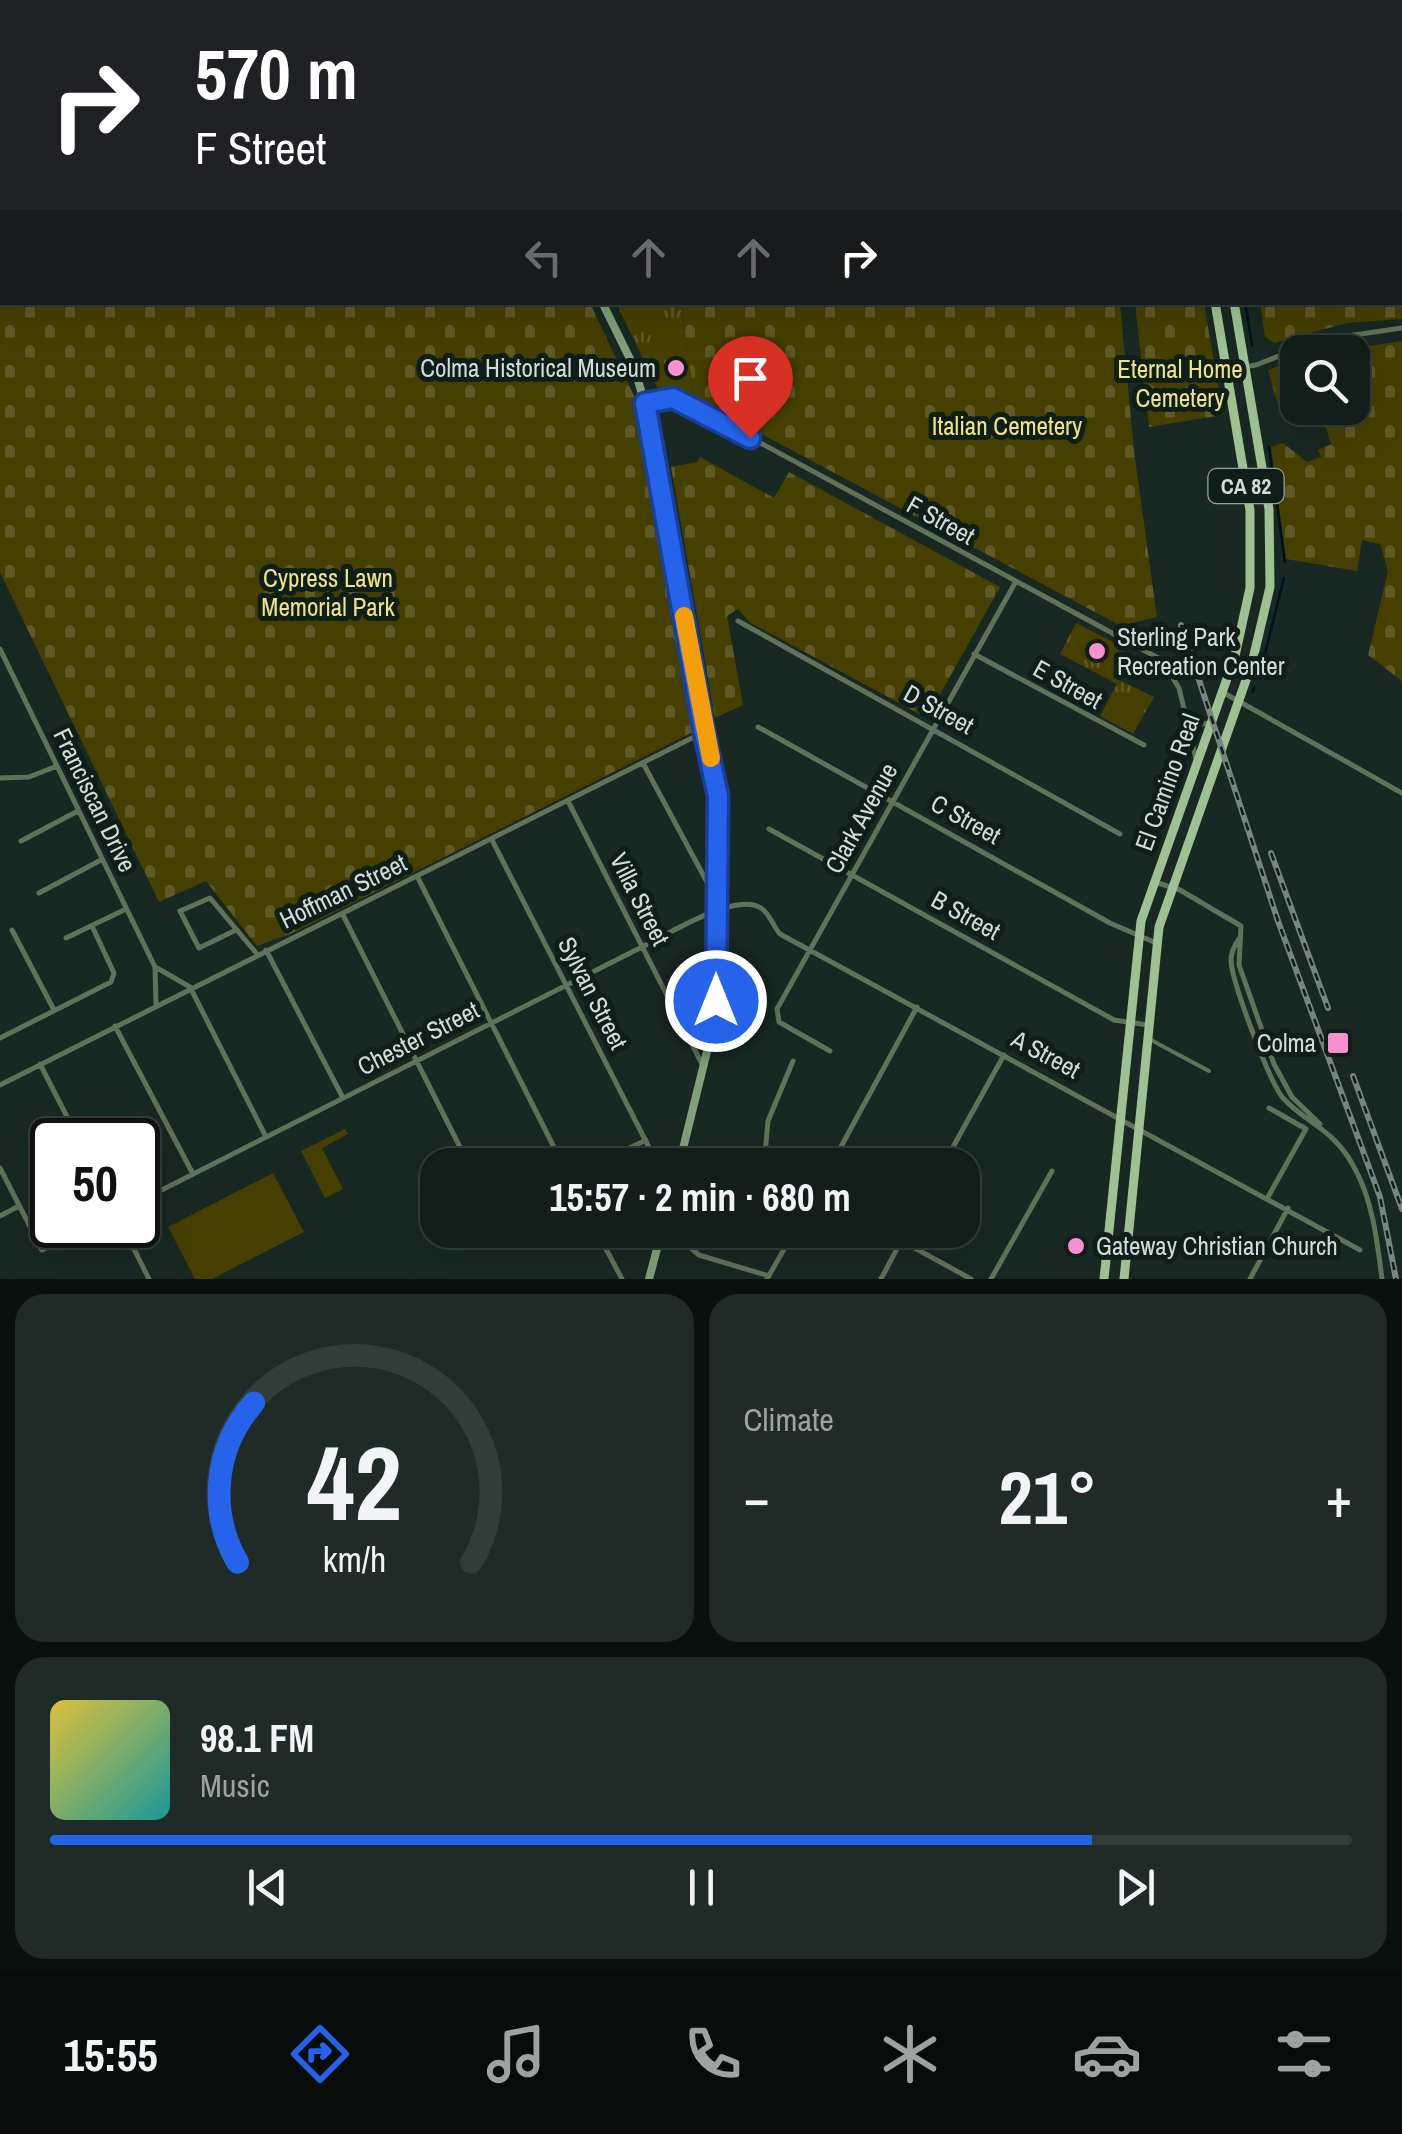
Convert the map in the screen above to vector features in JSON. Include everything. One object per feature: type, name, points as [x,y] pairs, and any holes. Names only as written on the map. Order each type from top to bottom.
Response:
[{"type":"main road","points":[[603,305],[633,365],[645,403],[704,732],[718,784],[716,1015],[684,1148]]},
{"type":"main road","name":"El Camino Real","points":[[1104,1279],[1138,936],[1152,881],[1245,619],[1252,557],[1250,510],[1215,305]]},
{"type":"main road","name":"El Camino Real","points":[[1124,1279],[1156,943],[1170,887],[1263,625],[1271,556],[1268,502],[1235,305]]},
{"type":"main road","points":[[649,1279],[657,1248]]},
{"type":"street","points":[[1226,370],[1320,340],[1402,328]]},
{"type":"street","name":"F Street","points":[[645,403],[673,398],[694,407],[1168,664],[1179,688],[1196,762]]},
{"type":"street","name":"Clark Avenue","points":[[830,1050],[776,1016],[1015,583]]},
{"type":"street","name":"D Street","points":[[738,621],[1120,834]]},
{"type":"street","name":"Franciscan Drive","points":[[0,649],[155,967],[156,1004]]},
{"type":"street","name":"E Street","points":[[974,654],[1144,746]]},
{"type":"street","points":[[1222,692],[1402,793]]},
{"type":"street","points":[[1183,715],[1191,726],[1211,721]]},
{"type":"street","name":"C Street","points":[[758,727],[1156,943]]},
{"type":"street","name":"Hoffman Street","points":[[0,1085],[704,732]]},
{"type":"street","points":[[643,763],[717,899]]},
{"type":"street","points":[[0,778],[29,777],[57,766]]},
{"type":"street","name":"Villa Street","points":[[568,801],[705,1069]]},
{"type":"street","points":[[22,841],[78,811]]},
{"type":"street","name":"B Street","points":[[769,829],[1114,1020],[1148,1025]]},
{"type":"street","name":"Sylvan Street","points":[[492,840],[650,1148]]},
{"type":"street","points":[[39,892],[101,860]]},
{"type":"street","points":[[418,877],[554,1148]]},
{"type":"street","points":[[1152,881],[1241,926],[1231,956],[1235,982],[1275,1085],[1288,1103],[1320,1124],[1342,1148],[1363,1186],[1382,1279]]},
{"type":"street","points":[[236,930],[199,948],[180,911],[207,897],[236,930],[257,954]]},
{"type":"street","name":"A Street","points":[[716,911],[740,904],[754,905],[766,912],[780,934],[1360,1250]]},
{"type":"street","points":[[66,938],[126,910]]},
{"type":"street","name":"Chester Street","points":[[160,1191],[716,911]]},
{"type":"street","points":[[344,914],[460,1148]]},
{"type":"street","points":[[1,1034],[114,978],[92,926]]},
{"type":"street","points":[[12,930],[54,1010]]},
{"type":"street","points":[[266,950],[343,1098]]},
{"type":"street","points":[[155,967],[190,987],[266,1137]]},
{"type":"street","points":[[840,1148],[917,1008]]},
{"type":"street","points":[[115,1026],[193,1174]]},
{"type":"street","points":[[1146,1038],[1209,1071]]},
{"type":"street","points":[[952,1148],[1004,1054]]},
{"type":"street","points":[[766,1148],[768,1121],[793,1061]]},
{"type":"street","points":[[40,1064],[67,1118]]},
{"type":"street","points":[[1268,1197],[1306,1130],[1269,1108]]},
{"type":"street","points":[[630,1148],[646,1140]]},
{"type":"street","points":[[0,1168],[30,1226]]},
{"type":"street","points":[[991,1279],[1052,1171]]},
{"type":"street","points":[[0,1216],[20,1206]]},
{"type":"street","points":[[1250,1279],[1288,1208]]},
{"type":"street","points":[[134,1248],[149,1279]]},
{"type":"street","points":[[606,1248],[622,1279]]},
{"type":"street","points":[[692,1248],[768,1277],[784,1248]]},
{"type":"street","points":[[880,1279],[898,1248]]},
{"type":"street","points":[[915,1248],[971,1279]]},
{"type":"green space","name":"Cypress Lawn Memorial Park","points":[[0,305],[591,305],[634,396],[693,732],[295,932],[257,946],[206,881],[159,902],[0,572]]},
{"type":"green space","points":[[617,305],[681,305],[694,398],[658,389]]},
{"type":"green space","name":"Italian Cemetery","points":[[681,305],[1120,305],[1134,451],[1157,617],[1121,626],[694,398]]},
{"type":"green space","name":"Eternal Home Cemetery","points":[[1135,305],[1204,305],[1223,415],[1149,427]]},
{"type":"green space","points":[[1260,305],[1402,305],[1402,319],[1347,323],[1303,335],[1280,335],[1280,341],[1274,343],[1265,337]]},
{"type":"green space","points":[[1402,341],[1402,681],[1368,655],[1388,571],[1380,544],[1362,540],[1357,571],[1286,559],[1271,447],[1283,443],[1307,462],[1321,457],[1318,450],[1331,444],[1325,425],[1370,425],[1370,346]]},
{"type":"green space","points":[[1280,366],[1280,401],[1277,402],[1268,370]]},
{"type":"green space","points":[[700,457],[774,498],[789,472],[1000,587],[927,718],[749,622],[738,609],[727,616],[743,705],[715,718],[671,467],[697,462]]},
{"type":"green space","points":[[1076,623],[1125,648],[1113,677],[1154,697],[1133,734],[1100,716],[1117,684],[1060,654]]},
{"type":"green space","points":[[345,1129],[348,1134],[322,1148],[343,1189],[325,1198],[301,1151]]},
{"type":"green space","points":[[273,1173],[304,1232],[212,1279],[195,1279],[168,1227]]},
{"type":"waterway","points":[[1245,305],[1252,345]]},
{"type":"waterway","points":[[1269,447],[1285,562]]},
{"type":"waterway","points":[[1261,670],[1284,578]]},
{"type":"waterway","points":[[1253,692],[1254,687]]},
{"type":"railway","points":[[1181,625],[1278,921],[1380,1197],[1396,1279]]},
{"type":"railway","points":[[1271,853],[1328,1008]]},
{"type":"railway","points":[[1353,1076],[1402,1209]]},
{"type":"slow traffic","points":[[684,616],[711,758]]},
{"type":"place","name":"Colma Historical Museum","points":[[676,368]]},
{"type":"place","name":"Sterling Park Recreation Center","points":[[1097,651]]},
{"type":"place","name":"Colma","points":[[1338,1043]]},
{"type":"place","name":"Gateway Christian Church","points":[[1076,1246]]},
{"type":"route","points":[[716,1001],[718,784],[704,732],[645,403],[673,398],[750,438]]}]
